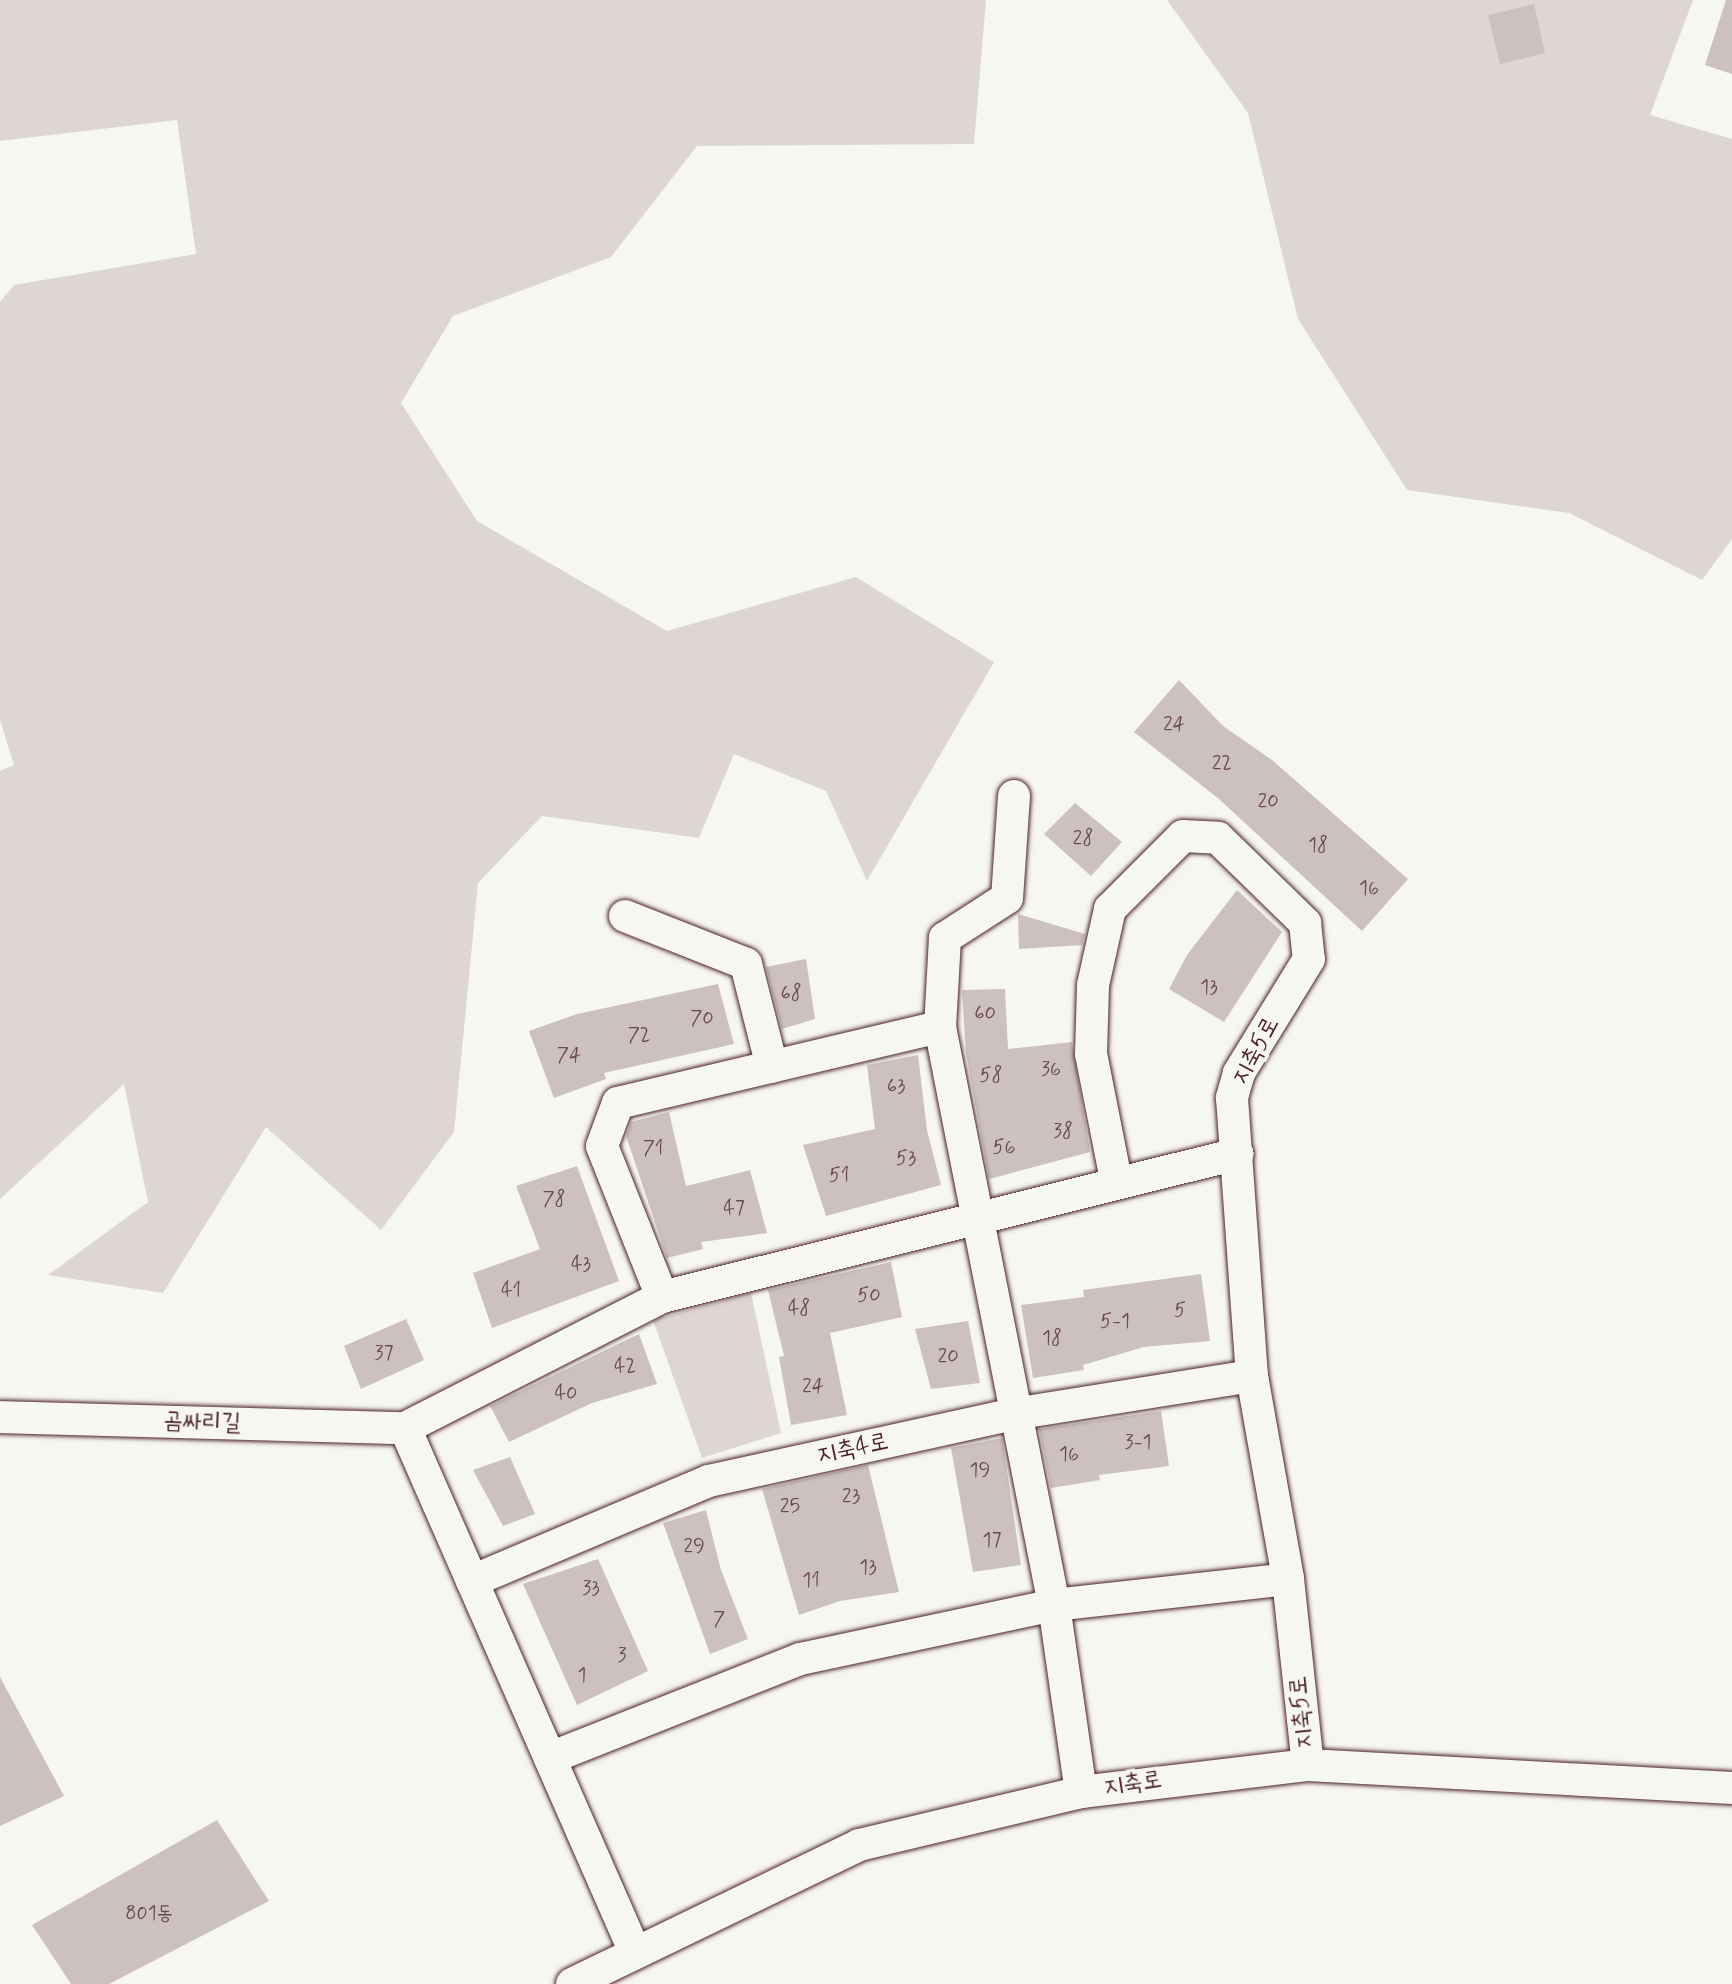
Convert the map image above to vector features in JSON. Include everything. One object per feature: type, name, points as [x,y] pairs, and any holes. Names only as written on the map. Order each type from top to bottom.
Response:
[{"type":"street","points":[[1014,796],[1007,898],[945,938],[940,1027],[1054,1605],[1081,1792]]},
{"type":"street","name":"지축5로","points":[[1116,1180],[1091,1054],[1093,985],[1110,909],[1183,836],[1218,838],[1305,923],[1309,959],[1239,1073],[1232,1098],[1252,1376],[1288,1579],[1308,1765]]},
{"type":"street","points":[[625,916],[746,964],[772,1067]]},
{"type":"street","points":[[662,1297],[602,1146],[618,1103],[940,1027]]},
{"type":"street","points":[[634,1950],[405,1428],[662,1297],[1116,1180],[1237,1154]]},
{"type":"street","name":"지축4로","points":[[472,1581],[709,1481],[1014,1414],[1252,1376]]},
{"type":"street","name":"곰싸리길","points":[[0,1417],[405,1428]]},
{"type":"street","points":[[550,1758],[800,1659],[1054,1605],[1288,1579]]},
{"type":"street","name":"지축로","points":[[572,1984],[634,1950],[859,1845],[1081,1792],[1308,1765],[1732,1788]]},
{"type":"shaded area","points":[[0,0],[986,0],[974,144],[697,146],[611,257],[453,316],[401,403],[477,521],[667,631],[856,577],[994,662],[867,881],[826,791],[734,754],[699,838],[542,816],[478,883],[454,1132],[381,1230],[266,1127],[163,1293],[48,1275],[148,1202],[124,1084],[0,1199],[0,771],[14,765],[0,720],[0,302],[14,285],[196,254],[177,120],[0,141]]},
{"type":"shaded area","points":[[1167,0],[1693,0],[1650,115],[1732,139],[1732,539],[1702,580],[1569,513],[1407,490],[1298,319],[1248,113]]},
{"type":"shaded area","points":[[751,1293],[781,1433],[702,1458],[653,1320]]},
{"type":"building","points":[[1726,0],[1732,0],[1732,74],[1705,65]]},
{"type":"building","points":[[1534,4],[1545,53],[1500,64],[1488,15]]},
{"type":"building","points":[[1179,680],[1223,726],[1272,760],[1408,879],[1362,931],[1219,799],[1134,732]]},
{"type":"building","points":[[1075,803],[1122,842],[1091,876],[1044,834]]},
{"type":"building","points":[[1237,890],[1282,932],[1224,1022],[1169,989],[1187,955]]},
{"type":"building","points":[[1018,914],[1085,934],[1082,945],[1019,949]]},
{"type":"building","points":[[806,959],[815,1019],[782,1029],[766,967]]},
{"type":"building","points":[[718,984],[734,1044],[604,1073],[606,1079],[554,1098],[529,1031],[577,1014]]},
{"type":"building","points":[[1005,989],[1008,1049],[1072,1042],[1090,1152],[989,1179],[966,1053],[962,990]]},
{"type":"building","points":[[918,1055],[927,1130],[941,1185],[826,1216],[803,1145],[875,1129],[867,1065]]},
{"type":"building","points":[[669,1112],[686,1186],[750,1170],[767,1233],[701,1242],[703,1249],[667,1258],[626,1136],[631,1122]]},
{"type":"building","points":[[577,1166],[619,1281],[492,1328],[473,1273],[540,1249],[516,1186]]},
{"type":"building","points":[[891,1262],[902,1317],[830,1333],[847,1415],[791,1425],[779,1357],[784,1356],[768,1290]]},
{"type":"building","points":[[1201,1274],[1210,1341],[1144,1347],[1083,1365],[1084,1370],[1033,1378],[1021,1305],[1084,1297],[1083,1290]]},
{"type":"building","points":[[406,1319],[424,1360],[361,1389],[344,1346]]},
{"type":"building","points":[[968,1321],[980,1383],[931,1389],[915,1329]]},
{"type":"building","points":[[639,1334],[657,1384],[592,1403],[509,1442],[490,1406]]},
{"type":"building","points":[[1161,1411],[1169,1466],[1099,1475],[1100,1480],[1051,1488],[1039,1429]]},
{"type":"building","points":[[1002,1438],[1021,1565],[973,1572],[951,1448]]},
{"type":"building","points":[[510,1457],[535,1514],[503,1526],[473,1470]]},
{"type":"building","points":[[868,1465],[899,1592],[840,1601],[799,1615],[762,1489]]},
{"type":"building","points":[[706,1510],[721,1570],[748,1639],[710,1654],[663,1523]]},
{"type":"building","points":[[598,1559],[648,1671],[577,1705],[523,1584]]},
{"type":"building","points":[[0,1677],[64,1796],[0,1826]]},
{"type":"building","points":[[217,1820],[269,1901],[109,1984],[71,1984],[32,1925]]}]
